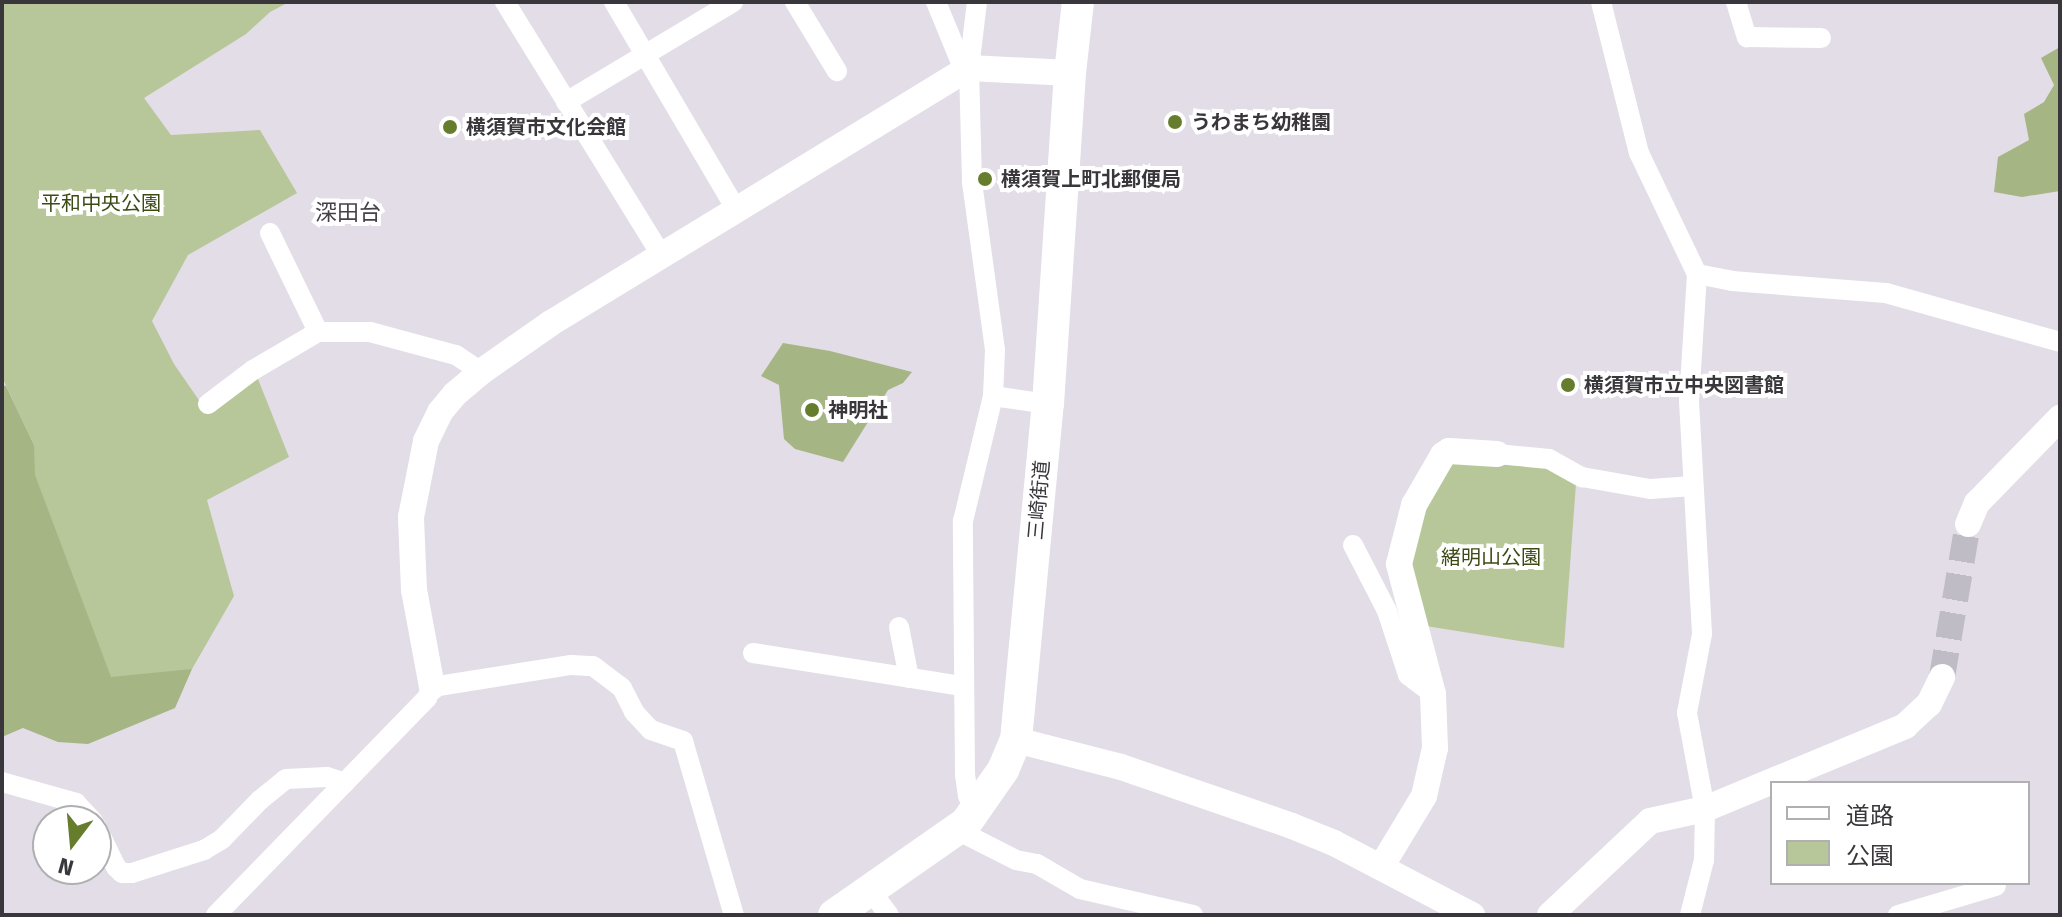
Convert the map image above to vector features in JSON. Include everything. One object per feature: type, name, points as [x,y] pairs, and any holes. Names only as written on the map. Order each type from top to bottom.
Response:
[{"type":"main road","name":"三崎街道","points":[[834,915],[879,903],[967,820],[1003,770],[1016,740],[1048,404],[1070,73],[1078,2]]},
{"type":"street","points":[[505,2],[661,255]]},
{"type":"street","points":[[614,2],[736,209]]},
{"type":"street","points":[[566,102],[733,2]]},
{"type":"street","points":[[795,2],[837,71]]},
{"type":"street","points":[[936,2],[967,69]]},
{"type":"street","points":[[977,2],[967,69],[972,182],[995,350],[993,396],[963,521],[962,686],[967,820],[1016,860],[1037,864],[1080,889],[1193,915]]},
{"type":"street","points":[[1601,2],[1626,114],[1639,153],[1697,274],[1689,401],[1702,634],[1687,713],[1705,809],[1704,860],[1690,915]]},
{"type":"street","points":[[1736,2],[1747,37],[1821,38]]},
{"type":"street","points":[[216,915],[427,698],[432,687],[414,590],[411,517],[426,441],[440,412],[481,372],[551,323],[967,69],[1070,73]]},
{"type":"street","points":[[270,233],[318,332]]},
{"type":"street","points":[[1697,274],[1732,281],[1886,293],[2060,342]]},
{"type":"street","points":[[208,404],[253,370],[318,332],[370,332],[456,355],[481,372]]},
{"type":"street","points":[[993,396],[1048,404]]},
{"type":"street","points":[[1968,524],[1977,503],[2060,418]]},
{"type":"street","points":[[1381,867],[1409,824],[1431,773],[1435,748],[1433,694],[1399,564],[1414,505],[1443,455],[1449,451],[1549,459],[1582,477],[1650,489],[1693,486]]},
{"type":"street","points":[[1353,545],[1387,611],[1408,675],[1433,694]]},
{"type":"street","points":[[899,627],[909,678]]},
{"type":"street","points":[[753,653],[962,686]]},
{"type":"street","points":[[432,687],[571,665],[593,666],[622,688],[634,712],[651,730],[683,741],[734,915]]},
{"type":"street","points":[[1772,781],[1905,726],[1929,704],[1942,677]]},
{"type":"street","points":[[1016,740],[1121,767],[1292,826],[1381,867],[1472,915]]},
{"type":"street","points":[[112,859],[122,873],[132,873],[204,850],[222,839],[260,800],[286,779],[327,777],[345,783]]},
{"type":"street","points":[[2,782],[78,805]]},
{"type":"street","points":[[1550,915],[1650,821],[1705,809],[1770,782]]},
{"type":"street","points":[[1898,915],[1996,886]]},
{"type":"green space","name":"平和中央公園","points":[[2,2],[289,2],[270,12],[246,34],[144,98],[171,135],[260,130],[297,193],[188,255],[152,321],[174,364],[205,409],[256,374],[289,457],[207,500],[234,596],[192,669],[100,698],[31,504],[34,445],[2,377]]},
{"type":"green space","points":[[2060,47],[2060,191],[2022,197],[1994,192],[1998,157],[2029,140],[2024,114],[2044,102],[2054,85],[2041,58]]},
{"type":"green space","name":"神明社","points":[[783,343],[830,351],[912,372],[903,383],[888,390],[843,462],[795,449],[784,439],[779,385],[761,376]]},
{"type":"green space","points":[[2,385],[6,386],[34,445],[35,475],[111,677],[192,669],[175,708],[88,744],[58,742],[23,728],[2,737]]},
{"type":"green space","name":"緒明山公園","points":[[1457,461],[1547,468],[1576,483],[1564,648],[1426,626],[1410,578],[1410,543],[1445,466]]},
{"type":"tunnel","points":[[1942,677],[1968,524]]},
{"type":"place","name":"うわまち幼稚園","points":[[1175,122]]},
{"type":"place","name":"横須賀市文化会館","points":[[450,127]]},
{"type":"place","name":"横須賀上町北郵便局","points":[[985,179]]},
{"type":"place","name":"横須賀市立中央図書館","points":[[1568,385]]},
{"type":"place","name":"神明社","points":[[812,410]]},
{"type":"district","name":"深田台","points":[[348,213]]}]
